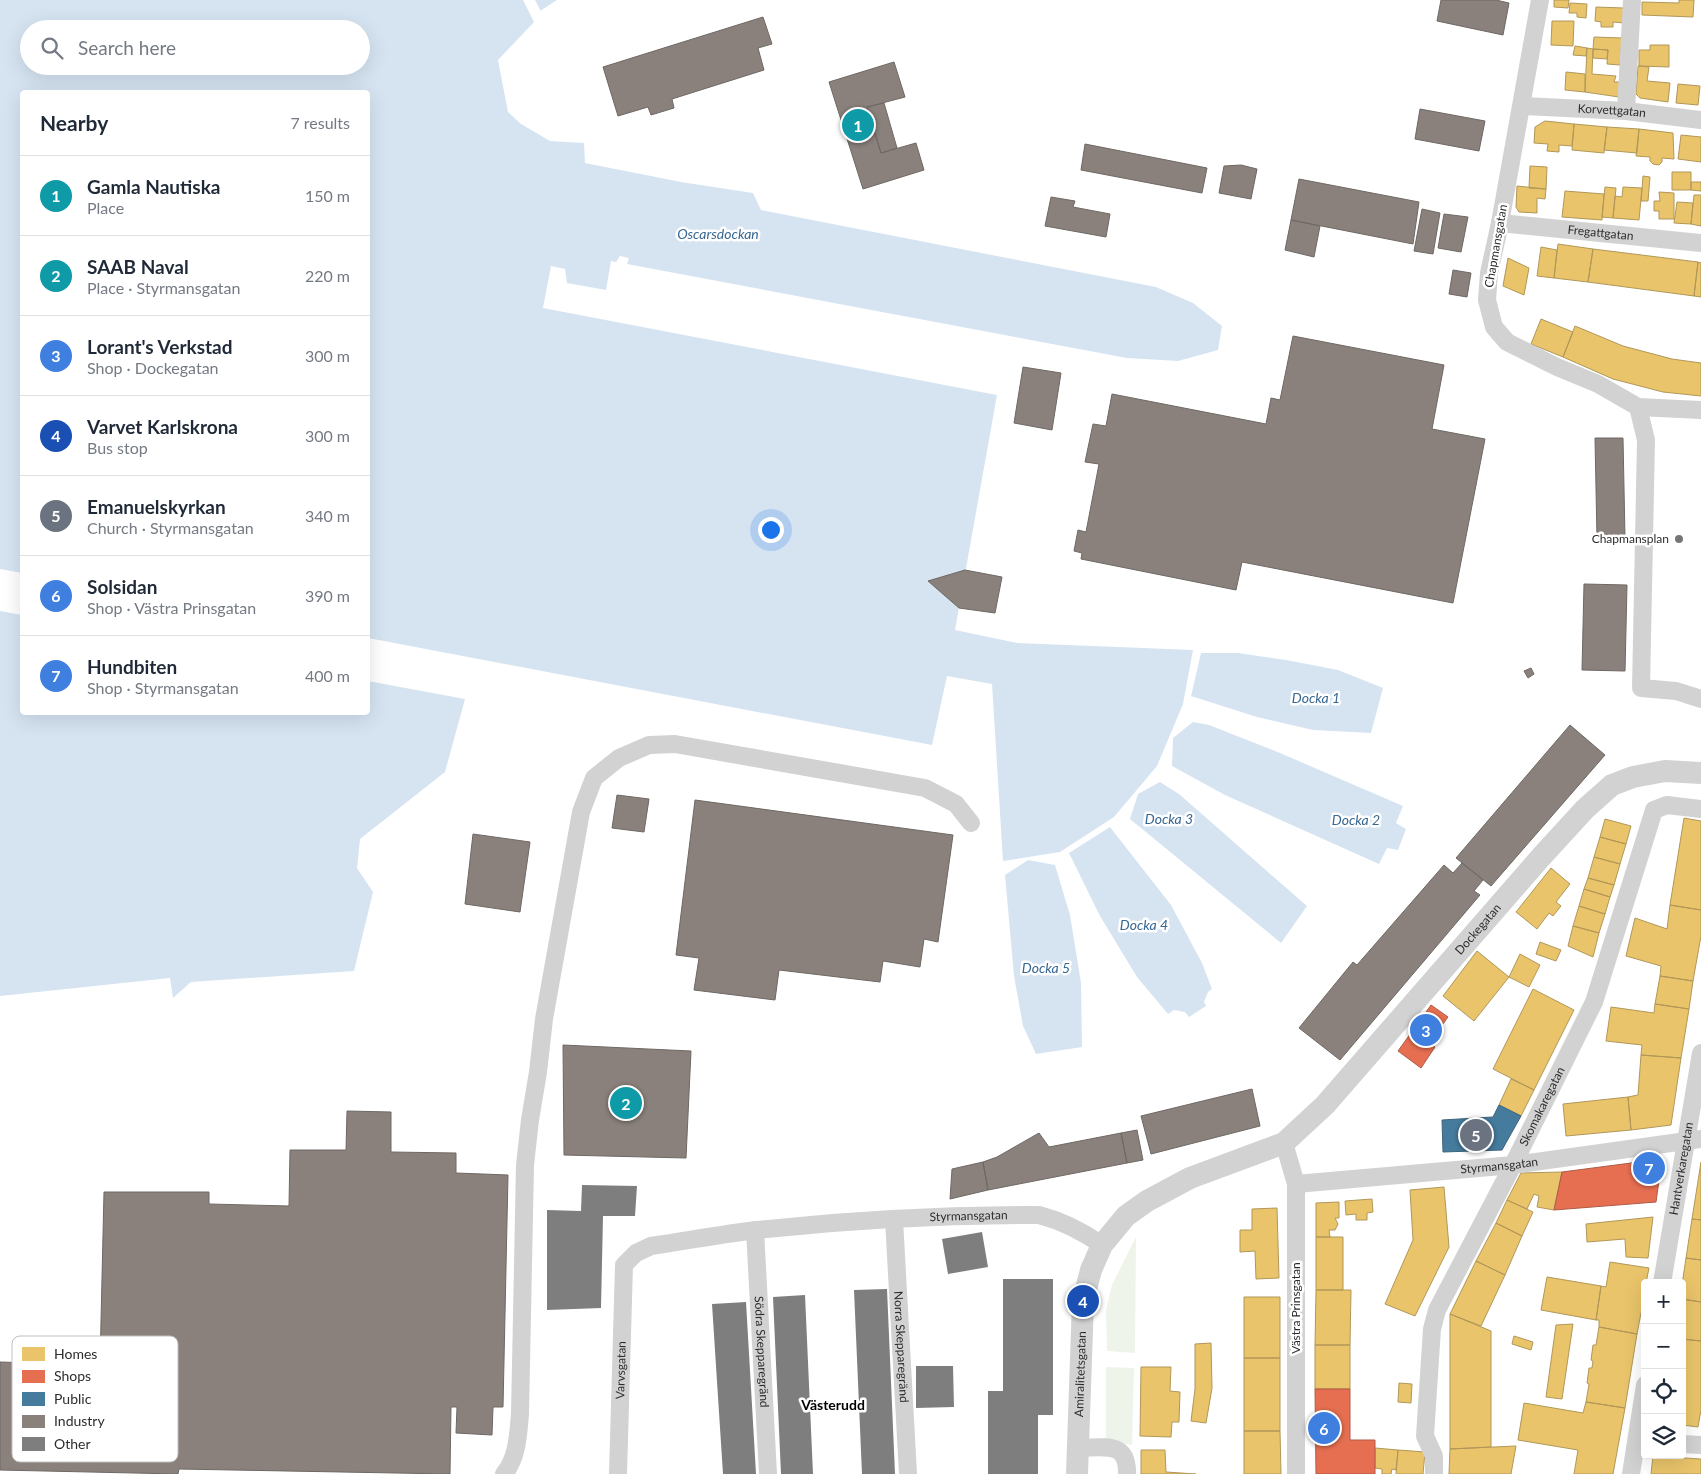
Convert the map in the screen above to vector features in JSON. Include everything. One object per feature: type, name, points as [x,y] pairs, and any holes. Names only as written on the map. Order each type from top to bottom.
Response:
[{"type":"street","name":"Chapmansgatan","points":[[1540,0],[1522,106],[1489,273],[1487,300],[1494,327],[1507,342],[1557,367],[1598,384],[1638,407]]},
{"type":"street","points":[[1626,111],[1632,0]]},
{"type":"street","name":"Korvettgatan","points":[[1522,106],[1626,111],[1701,120]]},
{"type":"street","name":"Fregattgatan","points":[[1500,223],[1701,243]]},
{"type":"street","points":[[1701,410],[1638,407],[1646,440],[1642,688],[1676,691],[1701,699]]},
{"type":"street","points":[[504,1474],[509,1467],[518,1442],[526,1165],[530,1120],[544,1019],[580,812],[594,778],[619,758],[649,745],[675,744],[925,788],[956,804],[971,823]]},
{"type":"street","name":"Dockegatan","points":[[1284,1143],[1325,1105],[1541,857],[1592,803],[1612,786],[1633,777],[1665,771],[1701,773]]},
{"type":"street","name":"Skomakaregatan","points":[[1434,1474],[1434,1456],[1425,1436],[1432,1329],[1437,1310],[1513,1165],[1594,1002],[1654,810],[1667,805],[1701,809]]},
{"type":"street","name":"Hantverkaregatan","points":[[1663,1279],[1693,1140],[1701,1053]]},
{"type":"street","name":"Styrmansgatan","points":[[1296,1184],[1513,1165],[1693,1140]]},
{"type":"street","points":[[1102,1245],[1126,1216],[1147,1201],[1190,1178],[1284,1143]]},
{"type":"street","name":"Västra Prinsgatan","points":[[1284,1143],[1296,1184],[1296,1474]]},
{"type":"street","name":"Styrmansgatan","points":[[624,1265],[636,1253],[651,1246],[755,1230],[894,1219],[1039,1215],[1052,1218],[1082,1231],[1102,1245]]},
{"type":"street","name":"Norra Skepparegränd","points":[[894,1219],[908,1474]]},
{"type":"street","name":"Södra Skepparegränd","points":[[755,1230],[768,1474]]},
{"type":"street","name":"Amiralitetsgatan","points":[[1077,1474],[1083,1302],[1091,1270],[1102,1245]]},
{"type":"street","name":"Varvsgatan","points":[[618,1474],[624,1265]]},
{"type":"street","points":[[1630,1474],[1640,1444],[1643,1414]]},
{"type":"street","points":[[1686,1444],[1701,1445]]},
{"type":"street","points":[[1078,1448],[1115,1448],[1124,1454],[1127,1474]]},
{"type":"shaded area","points":[[1136,1237],[1135,1353],[1107,1351],[1106,1310],[1112,1285]]},
{"type":"shaded area","points":[[1106,1367],[1134,1368],[1132,1445],[1106,1440]]},
{"type":"water","name":"Oscarsdockan","points":[[0,0],[557,0],[540,11],[534,22],[498,60],[508,112],[521,124],[550,141],[584,143],[585,163],[681,182],[753,193],[761,210],[1156,287],[1193,303],[1222,326],[1218,350],[1178,361],[1127,358],[627,264],[629,258],[620,256],[616,262],[611,261],[606,290],[567,283],[565,269],[551,266],[543,308],[997,395],[955,630],[1017,643],[1193,650],[1183,704],[1157,766],[1114,817],[1060,852],[1003,861],[992,684],[947,676],[932,745],[370,638],[370,90],[20,90],[20,573],[0,569]]},
{"type":"water","points":[[0,611],[20,615],[20,715],[370,715],[370,681],[465,699],[445,772],[360,839],[357,868],[373,892],[354,971],[191,982],[173,998],[170,978],[0,996]]},
{"type":"water","name":"Docka 1","points":[[1201,653],[1238,653],[1338,670],[1383,688],[1371,733],[1313,730],[1257,717],[1191,696]]},
{"type":"water","name":"Docka 2","points":[[1193,722],[1209,725],[1280,753],[1403,806],[1396,823],[1406,829],[1398,850],[1387,848],[1379,864],[1225,795],[1172,766],[1173,738]]},
{"type":"water","name":"Docka 3","points":[[1160,782],[1179,794],[1307,906],[1281,943],[1130,819],[1138,794]]},
{"type":"water","name":"Docka 4","points":[[1110,827],[1171,905],[1202,963],[1212,989],[1208,992],[1204,1002],[1206,1006],[1189,1017],[1185,1012],[1174,1010],[1168,1014],[1137,977],[1100,916],[1069,853]]},
{"type":"water","name":"Docka 5","points":[[1028,860],[1055,865],[1070,915],[1081,983],[1082,1047],[1036,1054],[1023,1026],[1014,976],[1005,875]]},
{"type":"pier","points":[[523,0],[535,0],[542,14],[535,24]]},
{"type":"building: Homes","points":[[1554,0],[1569,0],[1568,8],[1554,7]]},
{"type":"building: Homes","points":[[1679,0],[1694,0],[1693,17],[1642,15],[1642,2],[1679,3]]},
{"type":"building: Homes","points":[[1570,3],[1587,4],[1586,18],[1577,17],[1577,13],[1569,13]]},
{"type":"building: Homes","points":[[1596,7],[1624,8],[1624,23],[1613,22],[1613,27],[1601,27],[1601,22],[1595,21]]},
{"type":"building: Homes","points":[[1552,21],[1574,21],[1573,46],[1551,45]]},
{"type":"building: Homes","points":[[1594,37],[1622,38],[1620,65],[1607,64],[1608,50],[1593,49]]},
{"type":"building: Homes","points":[[1650,45],[1669,45],[1669,67],[1639,66],[1639,50],[1650,50]]},
{"type":"building: Homes","points":[[1575,46],[1587,48],[1586,56],[1573,55]]},
{"type":"building: Homes","points":[[1587,48],[1593,49],[1592,74],[1616,76],[1614,82],[1620,82],[1619,97],[1585,92]]},
{"type":"building: Homes","points":[[1593,49],[1608,50],[1607,59],[1593,58]]},
{"type":"building: Homes","points":[[1638,66],[1649,67],[1647,81],[1670,83],[1668,102],[1640,98],[1636,94]]},
{"type":"building: Homes","points":[[1566,72],[1585,74],[1585,92],[1565,90]]},
{"type":"building: Homes","points":[[1678,84],[1700,86],[1698,105],[1676,103]]},
{"type":"building: Homes","points":[[1545,121],[1574,124],[1572,146],[1559,145],[1559,152],[1547,151],[1548,144],[1534,143],[1535,127]]},
{"type":"building: Homes","points":[[1574,124],[1607,127],[1604,153],[1572,150]]},
{"type":"building: Homes","points":[[1607,127],[1639,129],[1637,153],[1604,150]]},
{"type":"building: Homes","points":[[1639,129],[1673,133],[1674,159],[1662,158],[1662,162],[1659,165],[1653,164],[1650,161],[1650,157],[1636,156]]},
{"type":"building: Homes","points":[[1681,135],[1701,137],[1701,162],[1678,159]]},
{"type":"building: Homes","points":[[1530,166],[1547,167],[1546,189],[1529,188]]},
{"type":"building: Homes","points":[[1672,172],[1691,172],[1691,190],[1672,190]]},
{"type":"building: Homes","points":[[1643,176],[1650,177],[1648,201],[1641,201]]},
{"type":"building: Homes","points":[[1691,182],[1701,182],[1701,191],[1691,190]]},
{"type":"building: Homes","points":[[1517,186],[1546,189],[1545,199],[1537,198],[1537,213],[1519,212],[1516,207]]},
{"type":"building: Homes","points":[[1605,187],[1616,188],[1613,218],[1602,217]]},
{"type":"building: Homes","points":[[1623,187],[1642,188],[1639,220],[1613,218],[1615,196],[1622,197]]},
{"type":"building: Homes","points":[[1565,191],[1604,194],[1602,220],[1562,217]]},
{"type":"building: Homes","points":[[1659,192],[1674,193],[1674,219],[1659,219],[1659,211],[1654,211],[1654,201],[1660,201]]},
{"type":"building: Homes","points":[[1694,195],[1701,195],[1701,226],[1691,224]]},
{"type":"building: Homes","points":[[1677,202],[1693,203],[1691,224],[1674,223]]},
{"type":"building: Homes","points":[[1558,244],[1593,249],[1588,282],[1554,278]]},
{"type":"building: Homes","points":[[1541,247],[1557,250],[1554,278],[1537,276]]},
{"type":"building: Homes","points":[[1593,249],[1698,262],[1694,296],[1588,282]]},
{"type":"building: Homes","points":[[1508,258],[1529,268],[1524,295],[1503,286]]},
{"type":"building: Homes","points":[[1698,262],[1701,263],[1701,297],[1694,296]]},
{"type":"building: Homes","points":[[1541,319],[1573,332],[1563,357],[1531,344]]},
{"type":"building: Homes","points":[[1575,326],[1623,346],[1672,359],[1701,363],[1701,396],[1663,392],[1613,379],[1563,357]]},
{"type":"building: Homes","points":[[1684,818],[1701,821],[1701,910],[1670,905]]},
{"type":"building: Homes","points":[[1605,819],[1631,826],[1626,844],[1600,837]]},
{"type":"building: Homes","points":[[1600,837],[1626,844],[1620,864],[1594,857]]},
{"type":"building: Homes","points":[[1594,857],[1620,864],[1614,885],[1588,878]]},
{"type":"building: Homes","points":[[1551,868],[1570,884],[1556,902],[1561,906],[1553,916],[1549,913],[1537,929],[1516,912]]},
{"type":"building: Homes","points":[[1588,878],[1614,885],[1610,897],[1584,889]]},
{"type":"building: Homes","points":[[1584,889],[1610,897],[1605,914],[1579,906]]},
{"type":"building: Homes","points":[[1670,905],[1701,910],[1701,936],[1693,981],[1660,976],[1661,966],[1626,956],[1635,918],[1667,929]]},
{"type":"building: Homes","points":[[1579,906],[1605,914],[1599,933],[1573,926]]},
{"type":"building: Homes","points":[[1573,926],[1599,933],[1593,957],[1568,946]]},
{"type":"building: Homes","points":[[1540,942],[1561,950],[1556,961],[1536,954]]},
{"type":"building: Homes","points":[[1477,951],[1509,977],[1474,1021],[1443,996]]},
{"type":"building: Homes","points":[[1520,954],[1540,965],[1529,987],[1509,977]]},
{"type":"building: Homes","points":[[1660,976],[1693,981],[1689,1009],[1655,1004]]},
{"type":"building: Homes","points":[[1533,989],[1574,1010],[1534,1090],[1493,1069]]},
{"type":"building: Homes","points":[[1655,1004],[1689,1009],[1681,1058],[1641,1055],[1642,1045],[1606,1041],[1611,1007],[1654,1013]]},
{"type":"building: Homes","points":[[1641,1055],[1681,1058],[1671,1125],[1631,1130],[1628,1097],[1638,1095]]},
{"type":"building: Homes","points":[[1511,1079],[1534,1090],[1521,1116],[1499,1105]]},
{"type":"building: Homes","points":[[1628,1097],[1631,1130],[1566,1136],[1563,1104]]},
{"type":"building: Homes","points":[[1701,1162],[1701,1220],[1692,1219]]},
{"type":"building: Homes","points":[[1562,1172],[1554,1210],[1537,1207],[1539,1196],[1534,1194],[1527,1209],[1507,1200],[1521,1173]]},
{"type":"building: Homes","points":[[1444,1187],[1449,1247],[1415,1316],[1385,1304],[1413,1240],[1410,1190]]},
{"type":"building: Homes","points":[[1372,1199],[1373,1212],[1367,1213],[1367,1220],[1356,1220],[1356,1214],[1346,1215],[1345,1201]]},
{"type":"building: Homes","points":[[1507,1200],[1533,1212],[1522,1236],[1496,1223]]},
{"type":"building: Homes","points":[[1339,1202],[1339,1218],[1335,1218],[1338,1224],[1335,1230],[1329,1230],[1330,1237],[1316,1237],[1316,1203]]},
{"type":"building: Homes","points":[[1277,1208],[1279,1278],[1256,1279],[1255,1251],[1240,1252],[1240,1230],[1252,1230],[1252,1209]]},
{"type":"building: Homes","points":[[1653,1217],[1648,1258],[1626,1257],[1625,1239],[1587,1242],[1586,1224]]},
{"type":"building: Homes","points":[[1692,1219],[1701,1220],[1701,1260],[1686,1258]]},
{"type":"building: Homes","points":[[1496,1223],[1522,1236],[1505,1275],[1476,1261]]},
{"type":"building: Homes","points":[[1316,1237],[1343,1237],[1343,1290],[1316,1290]]},
{"type":"building: Homes","points":[[1686,1258],[1701,1260],[1701,1302],[1686,1300],[1686,1279],[1683,1279]]},
{"type":"building: Homes","points":[[1476,1261],[1505,1275],[1481,1326],[1450,1314]]},
{"type":"building: Homes","points":[[1610,1262],[1649,1268],[1647,1279],[1641,1279],[1641,1313],[1637,1334],[1599,1327],[1599,1320],[1596,1320],[1601,1286],[1606,1287]]},
{"type":"building: Homes","points":[[1547,1277],[1601,1286],[1596,1320],[1541,1310]]},
{"type":"building: Homes","points":[[1316,1290],[1351,1290],[1350,1345],[1315,1345]]},
{"type":"building: Homes","points":[[1244,1297],[1280,1297],[1280,1358],[1244,1358]]},
{"type":"building: Homes","points":[[1686,1300],[1701,1302],[1701,1341],[1686,1339]]},
{"type":"building: Homes","points":[[1450,1314],[1491,1331],[1491,1447],[1450,1449]]},
{"type":"building: Homes","points":[[1573,1324],[1562,1399],[1546,1397],[1556,1325]]},
{"type":"building: Homes","points":[[1599,1327],[1637,1334],[1625,1408],[1586,1402],[1589,1368],[1592,1368],[1593,1345],[1596,1345]]},
{"type":"building: Homes","points":[[1514,1336],[1533,1342],[1531,1350],[1512,1344]]},
{"type":"building: Homes","points":[[1686,1339],[1701,1341],[1701,1410],[1698,1427],[1686,1426]]},
{"type":"building: Homes","points":[[1211,1343],[1212,1388],[1206,1423],[1191,1421],[1195,1389],[1195,1344]]},
{"type":"building: Homes","points":[[1315,1345],[1350,1345],[1350,1389],[1315,1389]]},
{"type":"building: Homes","points":[[1244,1358],[1280,1358],[1280,1431],[1244,1431]]},
{"type":"building: Homes","points":[[1141,1367],[1171,1367],[1170,1391],[1180,1392],[1179,1422],[1172,1422],[1171,1437],[1140,1436]]},
{"type":"building: Homes","points":[[1399,1383],[1412,1384],[1411,1403],[1398,1402]]},
{"type":"building: Homes","points":[[1586,1402],[1625,1408],[1613,1474],[1574,1474],[1578,1450],[1518,1440],[1524,1403],[1583,1413]]},
{"type":"building: Homes","points":[[1244,1431],[1280,1431],[1281,1474],[1244,1474]]},
{"type":"building: Homes","points":[[1516,1446],[1511,1474],[1449,1474],[1450,1449]]},
{"type":"building: Homes","points":[[1375,1448],[1398,1450],[1396,1470],[1392,1469],[1391,1474],[1382,1474],[1382,1469],[1375,1468]]},
{"type":"building: Homes","points":[[1141,1450],[1165,1450],[1166,1472],[1196,1474],[1141,1474]]},
{"type":"building: Homes","points":[[1398,1450],[1425,1452],[1423,1474],[1396,1474]]},
{"type":"building: Homes","points":[[1653,1459],[1701,1459],[1701,1474],[1651,1474]]},
{"type":"building: Shops","points":[[1431,1005],[1448,1017],[1429,1043],[1435,1047],[1421,1068],[1398,1051]]},
{"type":"building: Shops","points":[[1662,1159],[1656,1202],[1554,1210],[1562,1172]]},
{"type":"building: Shops","points":[[1315,1389],[1350,1389],[1350,1440],[1375,1440],[1375,1474],[1316,1474]]},
{"type":"building: Public","points":[[1499,1105],[1521,1116],[1502,1150],[1443,1152],[1442,1120],[1493,1117]]},
{"type":"building: Industry","points":[[1441,0],[1496,0],[1509,3],[1503,35],[1437,21]]},
{"type":"building: Industry","points":[[763,17],[772,44],[758,48],[764,70],[672,99],[674,108],[651,115],[648,107],[618,116],[603,67]]},
{"type":"building: Industry","points":[[894,62],[905,97],[867,107],[881,153],[916,143],[924,170],[863,189],[829,82]]},
{"type":"building: Industry","points":[[884,103],[897,148],[881,153],[867,107]]},
{"type":"building: Industry","points":[[1420,109],[1485,121],[1479,151],[1415,139]]},
{"type":"building: Industry","points":[[1085,144],[1207,168],[1202,193],[1081,170]]},
{"type":"building: Industry","points":[[1241,165],[1257,169],[1251,199],[1219,193],[1224,166]]},
{"type":"building: Industry","points":[[1299,179],[1419,202],[1413,244],[1291,220]]},
{"type":"building: Industry","points":[[1051,197],[1075,201],[1073,207],[1110,214],[1106,237],[1045,226]]},
{"type":"building: Industry","points":[[1422,209],[1440,213],[1433,254],[1414,251]]},
{"type":"building: Industry","points":[[1444,214],[1468,217],[1461,252],[1438,248]]},
{"type":"building: Industry","points":[[1291,220],[1320,226],[1314,257],[1285,250]]},
{"type":"building: Industry","points":[[1453,270],[1471,273],[1467,297],[1449,294]]},
{"type":"building: Industry","points":[[1293,336],[1444,365],[1432,429],[1485,439],[1453,603],[1242,562],[1236,590],[1081,559],[1082,553],[1074,551],[1078,530],[1086,532],[1099,464],[1085,462],[1093,424],[1106,426],[1112,394],[1266,424],[1271,398],[1280,400]]},
{"type":"building: Industry","points":[[1023,367],[1061,373],[1052,430],[1014,423]]},
{"type":"building: Industry","points":[[1595,438],[1623,438],[1625,538],[1597,538]]},
{"type":"building: Industry","points":[[965,570],[1002,577],[995,613],[959,608],[928,581]]},
{"type":"building: Industry","points":[[1584,584],[1627,585],[1625,671],[1582,670]]},
{"type":"building: Industry","points":[[1531,668],[1534,674],[1528,678],[1524,671]]},
{"type":"building: Industry","points":[[1570,725],[1605,755],[1491,886],[1456,858]]},
{"type":"building: Industry","points":[[617,795],[649,799],[644,832],[612,828]]},
{"type":"building: Industry","points":[[695,800],[953,835],[938,942],[924,939],[920,967],[883,961],[880,982],[779,970],[775,1000],[694,990],[699,958],[676,955]]},
{"type":"building: Industry","points":[[473,834],[530,842],[520,912],[465,904]]},
{"type":"building: Industry","points":[[1462,863],[1483,880],[1474,891],[1480,895],[1340,1060],[1299,1028],[1353,962],[1357,965],[1444,865],[1453,873]]},
{"type":"building: Industry","points":[[563,1045],[691,1051],[686,1158],[564,1155]]},
{"type":"building: Industry","points":[[1252,1089],[1260,1126],[1151,1154],[1141,1116]]},
{"type":"building: Industry","points":[[347,1111],[391,1112],[391,1152],[456,1153],[456,1173],[508,1175],[503,1407],[493,1407],[492,1435],[456,1433],[457,1407],[451,1407],[450,1474],[179,1469],[178,1474],[0,1470],[0,1362],[12,1362],[12,1462],[178,1462],[178,1336],[101,1336],[104,1192],[209,1192],[209,1204],[289,1206],[290,1150],[346,1150]]},
{"type":"building: Industry","points":[[1137,1130],[1143,1160],[1127,1163],[1121,1133]]},
{"type":"building: Industry","points":[[1039,1133],[1049,1147],[1121,1133],[1127,1163],[988,1190],[983,1162],[997,1157]]},
{"type":"building: Industry","points":[[983,1162],[988,1190],[950,1199],[952,1169]]},
{"type":"building: Other","points":[[582,1185],[637,1186],[635,1216],[603,1216],[601,1308],[547,1310],[547,1210],[581,1211]]},
{"type":"building: Other","points":[[982,1232],[988,1267],[948,1274],[942,1239]]},
{"type":"building: Other","points":[[1003,1279],[1053,1279],[1053,1415],[1038,1415],[1038,1474],[988,1474],[988,1391],[1003,1391]]},
{"type":"building: Other","points":[[887,1289],[895,1474],[862,1474],[854,1290]]},
{"type":"building: Other","points":[[805,1295],[813,1474],[781,1474],[773,1297]]},
{"type":"building: Other","points":[[746,1302],[756,1474],[723,1474],[712,1304]]},
{"type":"building: Other","points":[[916,1366],[953,1366],[954,1407],[916,1408]]},
{"type":"place","name":"Gamla Nautiska","points":[[858,125]]},
{"type":"place","name":"Chapmansplan","points":[[1679,539]]},
{"type":"place","name":"Lorant's Verkstad","points":[[1426,1030]]},
{"type":"place","name":"SAAB Naval","points":[[626,1103]]},
{"type":"place","name":"Emanuelskyrkan","points":[[1476,1135]]},
{"type":"place","name":"Hundbiten","points":[[1649,1168]]},
{"type":"place","name":"Varvet Karlskrona","points":[[1083,1301]]},
{"type":"place","name":"Solsidan","points":[[1324,1428]]},
{"type":"district","name":"Västerudd","points":[[833,1405]]}]
